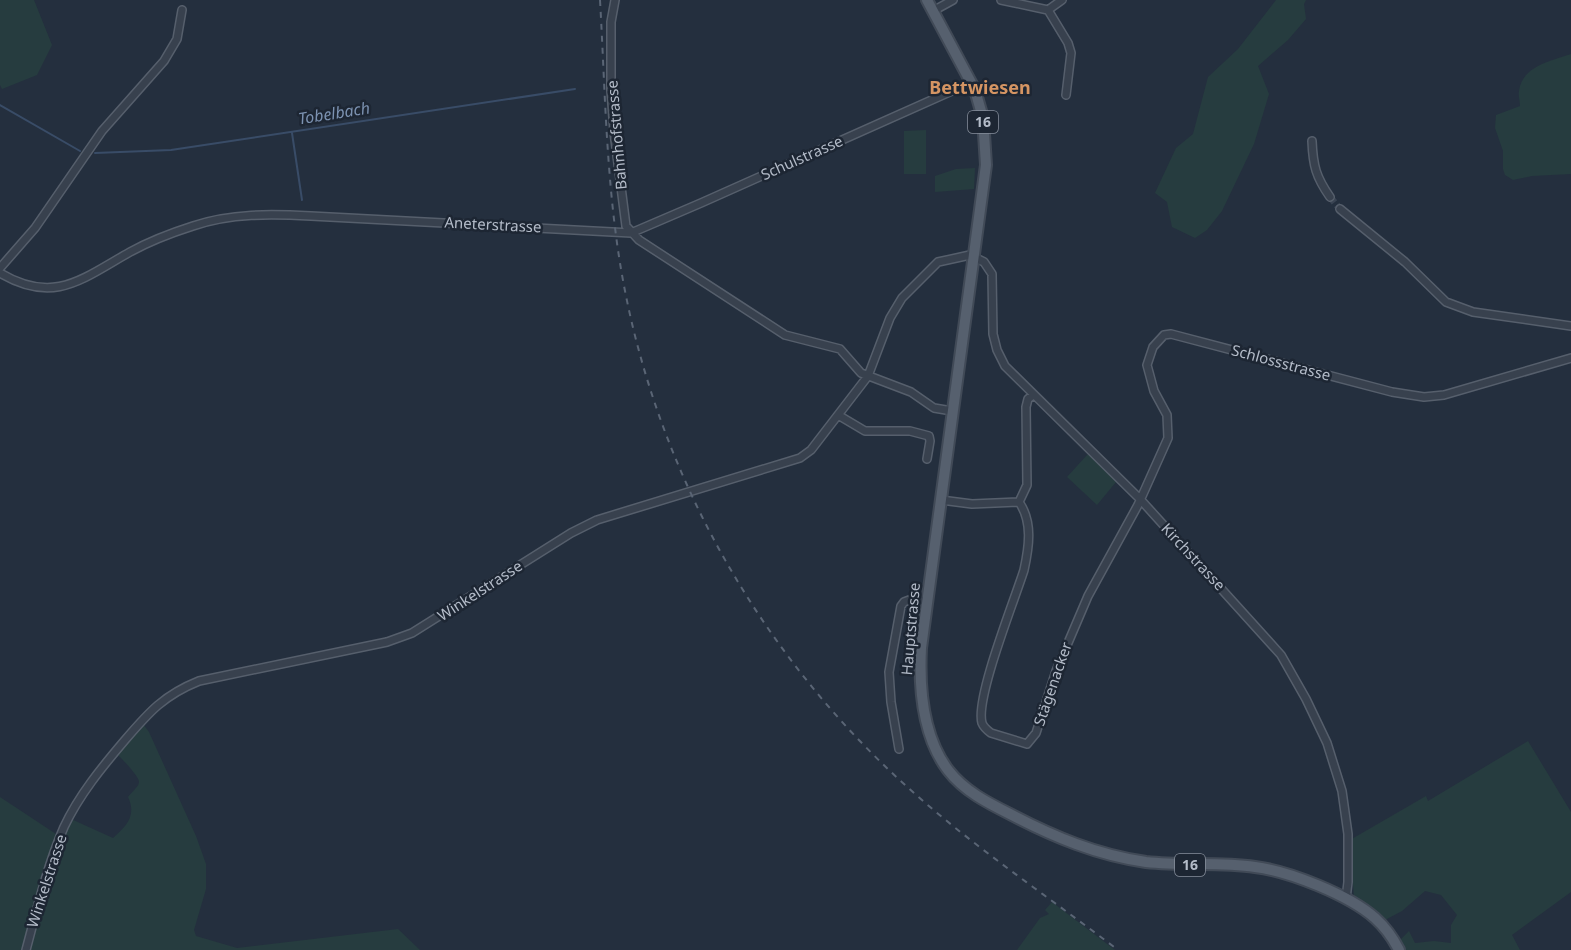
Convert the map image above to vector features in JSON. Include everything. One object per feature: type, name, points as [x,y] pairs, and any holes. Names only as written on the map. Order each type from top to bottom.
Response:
[{"type":"main road","name":"Hauptstrasse","points":[[927,0],[972,82],[983,118],[986,165],[940,500],[921,660],[921,688],[934,744],[943,762],[956,779],[971,791],[1029,824],[1092,850],[1128,859],[1163,864],[1241,865],[1269,869],[1299,878],[1346,898],[1373,916],[1388,932],[1399,950]]},
{"type":"street","name":"Bahnhofstrasse","points":[[615,0],[612,22],[612,108],[626,226],[631,233]]},
{"type":"street","points":[[933,11],[953,0]]},
{"type":"street","points":[[1001,0],[1048,10],[1068,43],[1071,53],[1066,95]]},
{"type":"street","points":[[1048,10],[1062,0]]},
{"type":"street","points":[[0,268],[35,228],[102,131],[164,61],[177,39],[182,10]]},
{"type":"street","name":"Schulstrasse","points":[[631,233],[972,82]]},
{"type":"street","points":[[1312,141],[1314,167],[1330,197]]},
{"type":"street","points":[[1340,209],[1409,267],[1446,302],[1473,312],[1571,326]]},
{"type":"street","name":"Aneterstrasse","points":[[0,273],[18,284],[44,288],[64,286],[80,281],[164,236],[196,225],[236,216],[268,214],[631,233]]},
{"type":"street","points":[[631,233],[786,335],[840,349],[861,373],[911,392],[934,408],[952,411]]},
{"type":"street","name":"Winkelstrasse","points":[[26,950],[49,866],[65,825],[96,775],[148,713],[179,689],[200,681],[387,642],[412,633],[537,554],[597,520],[800,458],[811,450],[868,376],[890,318],[902,298],[938,262],[963,255],[974,257]]},
{"type":"street","name":"Kirchstrasse","points":[[974,257],[984,262],[993,274],[993,334],[996,350],[1005,366],[1140,499],[1273,644],[1306,699],[1327,743],[1342,791],[1348,834],[1346,898]]},
{"type":"street","name":"Schlossstrasse","points":[[1140,499],[1168,438],[1167,415],[1154,391],[1147,365],[1153,347],[1164,335],[1171,334],[1392,392],[1424,397],[1444,395],[1571,358]]},
{"type":"street","points":[[940,500],[972,504],[1019,502],[1027,485],[1026,407],[1028,399],[1033,395]]},
{"type":"street","points":[[838,415],[865,431],[910,431],[929,436],[927,459]]},
{"type":"street","name":"Stägenacker","points":[[1019,502],[1028,520],[1028,552],[987,683],[982,721],[991,733],[1027,744],[1036,733],[1056,671],[1084,605],[1140,499]]},
{"type":"street","points":[[899,749],[890,688],[892,653],[904,602],[912,599],[927,600]]},
{"type":"green space","points":[[0,0],[34,0],[52,45],[37,75],[2,89],[0,85]]},
{"type":"green space","points":[[1276,0],[1306,0],[1304,4],[1306,19],[1288,40],[1258,66],[1269,94],[1254,144],[1222,211],[1207,230],[1195,238],[1172,227],[1167,202],[1155,193],[1176,148],[1193,134],[1208,77],[1238,49]]},
{"type":"green space","points":[[1571,54],[1571,174],[1532,176],[1513,180],[1505,175],[1503,169],[1503,151],[1495,128],[1496,115],[1520,106],[1521,83],[1531,70]]},
{"type":"green space","points":[[926,130],[926,174],[904,174],[904,131]]},
{"type":"green space","points":[[975,168],[974,189],[935,192],[935,176],[956,169]]},
{"type":"green space","points":[[1087,455],[1090,455],[1116,482],[1097,505],[1067,477]]},
{"type":"green space","points":[[143,724],[149,732],[196,836],[206,864],[206,889],[194,930],[196,936],[237,948],[398,929],[420,950],[28,950],[53,861],[71,819],[113,838],[129,820],[131,810],[128,797],[138,786],[139,780],[117,754]]},
{"type":"green space","points":[[1528,741],[1571,812],[1571,892],[1512,935],[1520,950],[1404,950],[1400,940],[1409,931],[1415,943],[1434,941],[1451,943],[1451,925],[1457,915],[1441,895],[1425,891],[1402,911],[1385,920],[1354,898],[1350,840],[1426,796],[1428,801]]},
{"type":"green space","points":[[0,797],[59,836],[24,950],[0,950]]},
{"type":"green space","points":[[1052,902],[1115,950],[1017,950],[1040,918],[1049,914],[1045,910]]},
{"type":"waterway","name":"Tobelbach","points":[[95,153],[171,150],[575,89]]},
{"type":"waterway","points":[[0,105],[80,151]]},
{"type":"waterway","points":[[292,133],[302,200]]},
{"type":"tunnel","points":[[1330,197],[1340,209]]},
{"type":"railway","points":[[600,0],[615,230],[636,339],[658,413],[687,484],[721,553],[762,619],[807,681],[858,739],[938,814],[1118,950]]},
{"type":"district","name":"Bettwiesen","points":[[980,88]]}]
